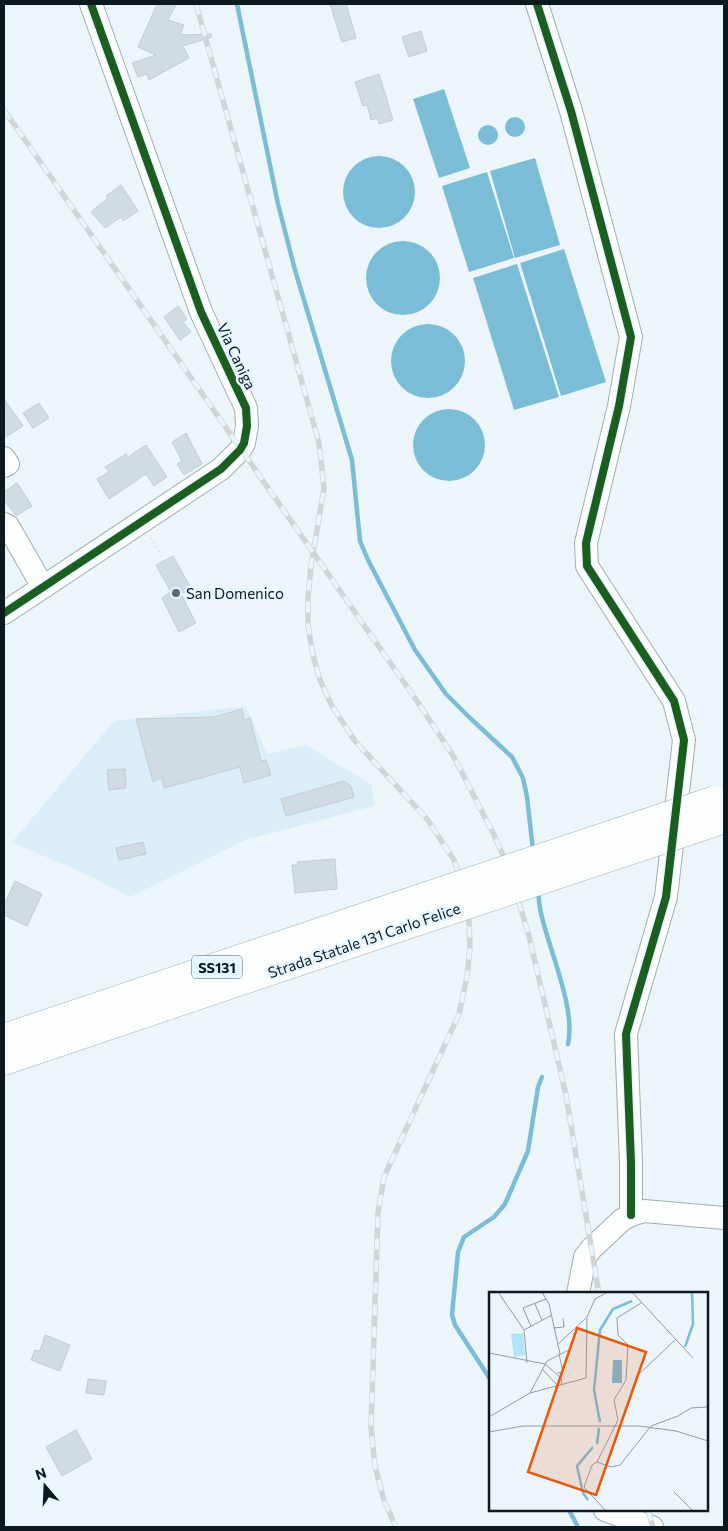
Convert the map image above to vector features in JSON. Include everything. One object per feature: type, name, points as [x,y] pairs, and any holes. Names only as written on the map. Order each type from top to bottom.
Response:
[{"type":"highway","name":"Strada Statale 131 Carlo Felice","points":[[4,1061],[40,1038],[722,809]]},
{"type":"highway","name":"Strada Statale 131 Carlo Felice","points":[[4,1038],[40,1038]]},
{"type":"street","points":[[79,4],[101,32]]},
{"type":"street","name":"Via Caniga","points":[[4,613],[221,469],[240,450],[244,443],[247,426],[246,408],[201,312],[91,4]]},
{"type":"street","points":[[537,4],[571,111],[631,337],[618,406],[586,543],[587,566],[674,701],[684,740],[666,897],[626,1034],[631,1163],[630,1215]]},
{"type":"street","points":[[4,458],[8,464],[4,466]]},
{"type":"street","points":[[4,524],[8,526],[43,587]]},
{"type":"street","points":[[578,1292],[585,1257],[622,1220],[630,1215],[644,1211],[724,1218]]},
{"type":"street","points":[[608,1511],[652,1527]]},
{"type":"shaded area","points":[[246,706],[267,754],[306,745],[372,785],[374,806],[245,840],[130,897],[94,878],[12,842],[114,721]]},
{"type":"water","points":[[444,89],[470,168],[439,178],[413,99]]},
{"type":"water","points":[[511,117],[519,117],[525,123],[525,131],[519,137],[511,137],[505,131],[505,123]]},
{"type":"water","points":[[484,125],[492,125],[498,131],[498,139],[492,145],[484,145],[478,139],[478,131]]},
{"type":"water","points":[[386,156],[405,166],[413,178],[415,192],[413,206],[405,218],[393,226],[372,228],[353,218],[345,206],[343,185],[353,166],[365,158]]},
{"type":"water","points":[[535,158],[560,245],[515,258],[490,171]]},
{"type":"water","points":[[487,172],[514,258],[469,272],[442,186]]},
{"type":"water","points":[[403,241],[417,244],[429,252],[437,264],[440,278],[437,292],[429,304],[417,312],[403,315],[389,312],[377,304],[369,292],[366,278],[369,264],[377,252],[389,244]]},
{"type":"water","points":[[564,249],[606,382],[561,396],[520,263]]},
{"type":"water","points":[[517,264],[559,397],[514,410],[473,278]]},
{"type":"water","points":[[428,324],[442,327],[454,335],[462,347],[465,361],[462,375],[454,387],[442,395],[428,398],[414,395],[402,387],[394,375],[391,361],[394,347],[402,335],[414,327]]},
{"type":"water","points":[[456,409],[475,419],[483,431],[485,445],[483,459],[475,471],[463,479],[442,481],[423,471],[415,459],[413,438],[423,419],[435,411]]},
{"type":"building","points":[[157,4],[176,4],[168,20],[184,25],[180,35],[211,34],[212,37],[183,46],[189,58],[149,80],[147,74],[138,77],[132,63],[156,55],[138,47]]},
{"type":"building","points":[[330,4],[346,4],[356,38],[342,42]]},
{"type":"building","points":[[421,31],[427,51],[409,57],[402,37]]},
{"type":"building","points":[[379,74],[393,120],[379,124],[377,118],[371,120],[367,105],[363,106],[355,82]]},
{"type":"building","points":[[121,185],[138,211],[123,221],[121,217],[105,228],[91,212],[108,198],[106,196]]},
{"type":"building","points":[[178,306],[187,319],[183,322],[191,332],[180,340],[164,317]]},
{"type":"building","points":[[4,399],[23,426],[4,438]]},
{"type":"building","points":[[39,403],[49,418],[33,428],[23,413]]},
{"type":"building","points":[[186,433],[202,464],[184,475],[177,464],[182,461],[172,442]]},
{"type":"building","points":[[146,445],[167,477],[154,486],[146,474],[109,499],[97,479],[109,472],[105,467],[126,454],[128,457]]},
{"type":"building","points":[[17,483],[32,506],[16,516],[4,500],[4,492]]},
{"type":"building","name":"San Domenico","points":[[173,556],[191,588],[181,594],[196,623],[179,632],[162,598],[171,592],[156,565]]},
{"type":"building","points":[[242,709],[244,720],[250,718],[261,761],[266,760],[271,775],[244,783],[240,767],[164,788],[162,778],[153,782],[136,719],[214,717]]},
{"type":"building","points":[[125,769],[126,788],[109,790],[107,770]]},
{"type":"building","points":[[344,781],[351,786],[354,797],[286,816],[281,799]]},
{"type":"building","points":[[143,842],[146,854],[119,860],[116,848]]},
{"type":"building","points":[[335,859],[337,889],[295,893],[292,865],[298,865],[297,862]]},
{"type":"building","points":[[15,881],[42,894],[27,926],[4,915],[4,905]]},
{"type":"building","points":[[45,1335],[70,1345],[60,1371],[31,1360],[35,1350],[40,1351]]},
{"type":"building","points":[[88,1379],[106,1381],[104,1395],[86,1393]]},
{"type":"building","points":[[76,1430],[92,1459],[62,1476],[46,1447]]},
{"type":"waterway","points":[[237,4],[278,204],[295,270],[352,460],[360,541],[415,650],[446,694],[512,757],[523,778],[533,850]]},
{"type":"waterway","points":[[538,890],[541,913],[565,996],[568,1014],[568,1044]]},
{"type":"waterway","points":[[489,1377],[455,1325],[452,1315],[458,1252],[464,1237],[494,1217],[505,1204],[528,1151],[538,1087],[542,1077]]},
{"type":"waterway","points":[[570,1511],[578,1527]]},
{"type":"railway","points":[[196,4],[319,443],[324,488],[311,565],[308,625],[313,655],[320,680],[332,706],[355,741],[427,819],[454,860],[462,884],[469,921],[470,947],[467,977],[459,1014],[384,1177],[378,1213],[371,1427],[375,1466],[384,1500],[396,1527]]},
{"type":"railway","points":[[4,110],[419,704],[454,757],[494,835],[508,866],[529,936],[566,1095],[599,1292]]},
{"type":"railway","points":[[648,1511],[653,1527]]},
{"type":"cycle path","points":[[4,613],[221,469],[240,450],[244,443],[247,426],[246,408],[201,312],[91,4]]},
{"type":"cycle path","points":[[537,4],[571,111],[631,337],[619,406],[586,543],[587,566],[674,701],[684,740],[666,897],[626,1034],[631,1215]]},
{"type":"place","name":"San Domenico","points":[[176,593]]}]
